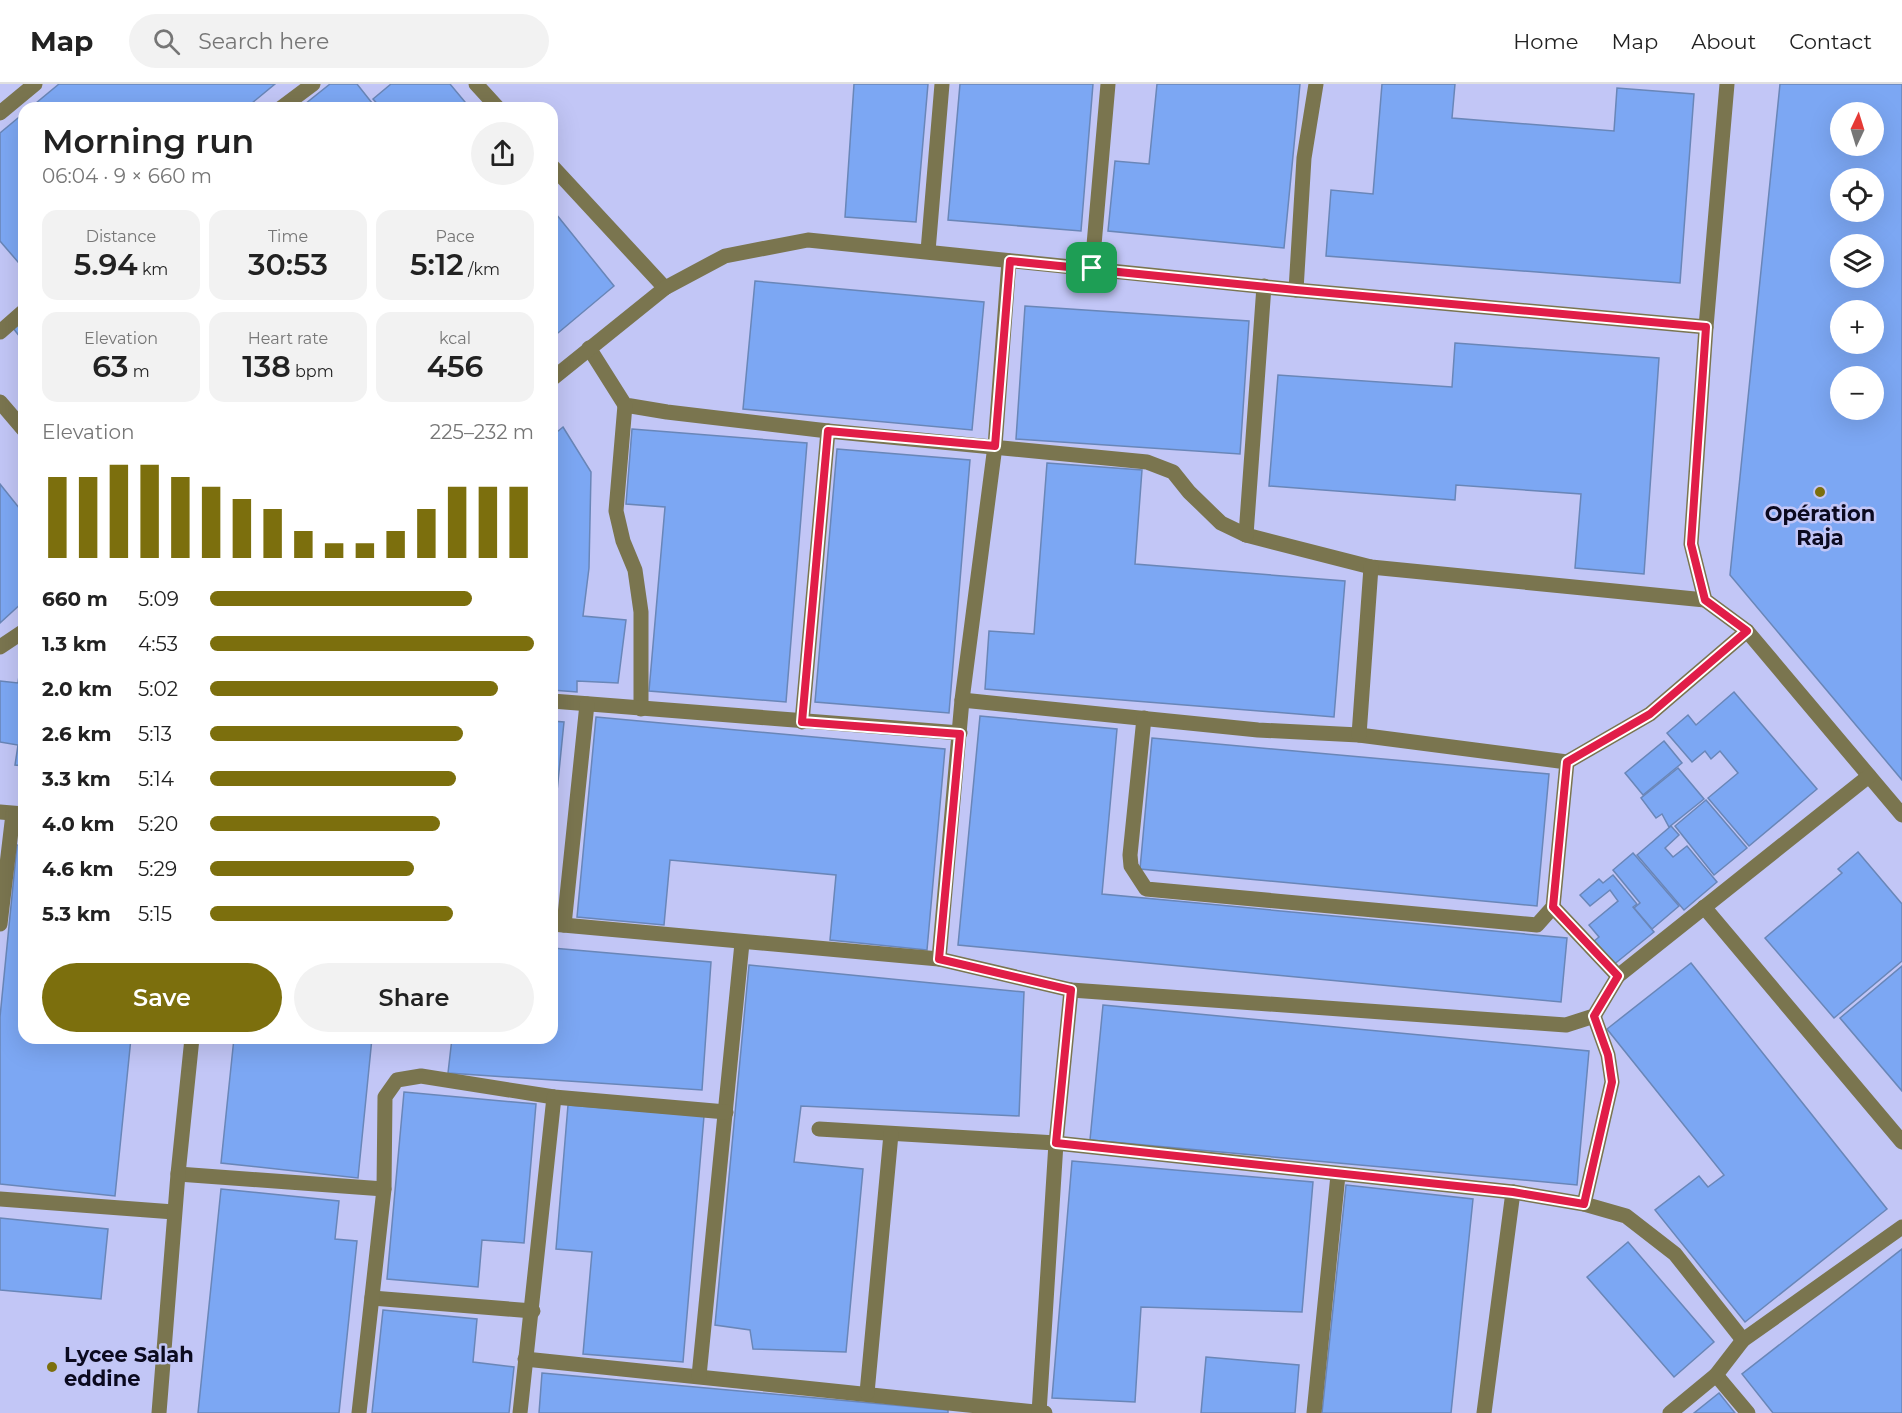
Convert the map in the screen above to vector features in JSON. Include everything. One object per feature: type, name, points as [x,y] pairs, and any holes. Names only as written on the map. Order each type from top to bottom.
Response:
[{"type":"street","points":[[0,113],[35,84]]},
{"type":"street","points":[[289,102],[313,84]]},
{"type":"street","points":[[476,84],[492,102]]},
{"type":"street","points":[[928,251],[942,84]]},
{"type":"street","points":[[1092,268],[1108,84]]},
{"type":"street","points":[[1296,290],[1304,158],[1316,84]]},
{"type":"street","points":[[1705,600],[1691,544],[1706,327],[1727,84]]},
{"type":"street","points":[[558,172],[665,288]]},
{"type":"street","points":[[558,374],[665,288],[725,256],[807,240],[1296,290],[1706,327]]},
{"type":"street","points":[[939,959],[962,700],[995,446],[1010,261]]},
{"type":"street","points":[[1246,535],[1264,286]]},
{"type":"street","points":[[0,332],[18,316]]},
{"type":"street","points":[[589,348],[625,405],[616,511],[623,541],[635,570],[641,612],[641,709]]},
{"type":"street","points":[[0,402],[18,422]]},
{"type":"street","points":[[625,405],[828,431],[1147,462],[1173,472],[1189,492],[1221,524],[1246,535],[1371,567],[1705,600],[1747,631],[1902,815]]},
{"type":"street","points":[[802,722],[828,431]]},
{"type":"street","points":[[1359,735],[1371,567]]},
{"type":"street","points":[[962,700],[1258,730],[1359,735],[1567,762],[1650,714],[1747,631]]},
{"type":"street","points":[[0,647],[18,635]]},
{"type":"street","points":[[558,702],[960,734]]},
{"type":"street","points":[[587,704],[558,925],[939,959],[1071,990],[1534,1025],[1566,1025],[1594,1016],[1618,976],[1869,777]]},
{"type":"street","points":[[1144,718],[1130,855],[1131,866],[1146,888],[1537,925],[1553,907],[1567,762]]},
{"type":"street","points":[[0,924],[12,813]]},
{"type":"street","points":[[1553,907],[1618,976]]},
{"type":"street","points":[[1704,907],[1902,1142]]},
{"type":"street","points":[[699,1376],[742,943]]},
{"type":"street","points":[[1039,1413],[1056,1143],[1071,990]]},
{"type":"street","points":[[1584,1204],[1612,1082],[1608,1055],[1594,1016]]},
{"type":"street","points":[[159,1413],[174,1212],[191,1044]]},
{"type":"street","points":[[359,1413],[384,1189],[385,1097],[397,1080],[421,1076],[554,1097],[726,1112]]},
{"type":"street","points":[[520,1413],[525,1359],[533,1311],[554,1097]]},
{"type":"street","points":[[819,1129],[1056,1143],[1513,1192],[1584,1204],[1626,1216],[1675,1254],[1743,1340]]},
{"type":"street","points":[[867,1393],[891,1134]]},
{"type":"street","points":[[178,1174],[384,1189]]},
{"type":"street","points":[[1314,1413],[1338,1175]]},
{"type":"street","points":[[1484,1413],[1513,1192]]},
{"type":"street","points":[[0,1199],[174,1212]]},
{"type":"street","points":[[1670,1413],[1716,1375],[1743,1340],[1902,1227]]},
{"type":"street","points":[[372,1298],[533,1311]]},
{"type":"street","points":[[525,1359],[1045,1413]]},
{"type":"street","points":[[1716,1375],[1748,1413]]},
{"type":"building","points":[[59,84],[275,84],[253,102],[37,102]]},
{"type":"building","points":[[330,84],[357,84],[371,102],[308,102]]},
{"type":"building","points":[[391,84],[450,84],[465,102],[376,102],[373,99]]},
{"type":"building","points":[[854,84],[928,84],[916,222],[845,217]]},
{"type":"building","points":[[960,84],[1093,84],[1081,231],[948,220]]},
{"type":"building","points":[[1157,84],[1300,84],[1284,248],[1108,231],[1115,161],[1149,164]]},
{"type":"building","points":[[1382,84],[1455,84],[1452,118],[1614,131],[1617,88],[1694,94],[1680,283],[1326,256],[1331,190],[1373,194]]},
{"type":"building","name":"Opération Raja","points":[[1780,84],[1902,84],[1902,780],[1730,575]]},
{"type":"building","points":[[18,118],[18,262],[0,241],[0,133]]},
{"type":"building","points":[[558,216],[614,286],[558,333]]},
{"type":"building","points":[[755,281],[984,302],[972,430],[743,409]]},
{"type":"building","points":[[1025,306],[1249,321],[1240,454],[1016,439]]},
{"type":"building","points":[[18,324],[18,334],[13,328]]},
{"type":"building","points":[[1455,343],[1659,358],[1644,574],[1575,568],[1581,494],[1456,485],[1455,500],[1269,486],[1278,375],[1452,387]]},
{"type":"building","points":[[563,427],[591,472],[589,568],[583,616],[626,620],[618,683],[577,681],[577,692],[558,690],[558,431]]},
{"type":"building","points":[[632,429],[807,443],[786,702],[649,691],[665,507],[626,504]]},
{"type":"building","points":[[837,449],[970,460],[949,713],[815,702]]},
{"type":"building","points":[[1047,463],[1142,470],[1135,564],[1345,581],[1334,717],[985,689],[989,631],[1034,634]]},
{"type":"building","points":[[0,484],[18,506],[18,606],[0,623]]},
{"type":"building","points":[[0,681],[18,683],[18,745],[0,742]]},
{"type":"building","points":[[1734,692],[1817,789],[1749,846],[1708,798],[1738,773],[1720,751],[1711,759],[1705,751],[1692,762],[1667,733],[1688,715],[1696,725]]},
{"type":"building","points":[[980,716],[1117,729],[1102,894],[1567,938],[1561,1002],[958,945]]},
{"type":"building","points":[[596,717],[945,749],[927,950],[830,940],[836,875],[670,860],[664,925],[577,917]]},
{"type":"building","points":[[558,722],[564,722],[558,782]]},
{"type":"building","points":[[1152,738],[1549,774],[1537,906],[1140,869]]},
{"type":"building","points":[[1664,741],[1682,763],[1643,795],[1625,773]]},
{"type":"building","points":[[18,745],[18,765],[15,765]]},
{"type":"building","points":[[1678,768],[1704,799],[1669,827],[1662,814],[1656,818],[1641,798]]},
{"type":"building","points":[[1706,800],[1747,848],[1714,875],[1675,826]]},
{"type":"building","points":[[1671,826],[1679,835],[1665,848],[1673,857],[1687,846],[1717,882],[1684,910],[1637,855]]},
{"type":"building","points":[[17,845],[18,1044],[130,1044],[115,1196],[0,1184],[0,1017]]},
{"type":"building","points":[[1858,852],[1902,904],[1902,961],[1834,1018],[1765,938],[1842,873],[1838,869]]},
{"type":"building","points":[[1633,853],[1679,906],[1652,929],[1634,908],[1640,903],[1613,870]]},
{"type":"building","points":[[1613,875],[1637,904],[1633,907],[1654,932],[1612,966],[1593,942],[1599,937],[1589,925],[1618,901],[1610,890],[1590,906],[1580,895],[1599,879],[1603,883]]},
{"type":"building","points":[[558,949],[711,962],[702,1090],[448,1073],[451,1044],[558,1044]]},
{"type":"building","points":[[1691,963],[1887,1209],[1745,1322],[1655,1210],[1699,1176],[1708,1187],[1724,1175],[1607,1029]]},
{"type":"building","points":[[749,965],[1024,992],[1019,1116],[801,1106],[794,1162],[863,1169],[846,1352],[753,1349],[750,1330],[715,1325]]},
{"type":"building","points":[[1902,966],[1902,1091],[1840,1018]]},
{"type":"building","points":[[1103,1005],[1589,1051],[1577,1185],[1090,1140]]},
{"type":"building","points":[[233,1044],[371,1044],[358,1178],[221,1163]]},
{"type":"building","points":[[404,1092],[536,1104],[524,1243],[482,1240],[478,1287],[387,1279]]},
{"type":"building","points":[[568,1105],[704,1116],[683,1362],[583,1354],[592,1252],[556,1249]]},
{"type":"building","points":[[1072,1161],[1313,1182],[1302,1312],[1141,1307],[1135,1402],[1052,1398]]},
{"type":"building","points":[[1346,1185],[1473,1199],[1451,1413],[1322,1413]]},
{"type":"building","points":[[221,1189],[339,1201],[335,1239],[357,1241],[339,1413],[198,1413]]},
{"type":"building","points":[[0,1218],[108,1229],[101,1299],[0,1290]]},
{"type":"building","points":[[1628,1242],[1714,1342],[1674,1377],[1587,1277]]},
{"type":"building","points":[[1902,1249],[1902,1413],[1773,1413],[1742,1374]]},
{"type":"building","points":[[383,1310],[477,1319],[473,1362],[514,1367],[509,1413],[372,1413]]},
{"type":"building","points":[[1206,1357],[1299,1365],[1295,1413],[1201,1413]]},
{"type":"building","points":[[542,1373],[948,1410],[948,1413],[539,1413]]},
{"type":"building","points":[[1719,1393],[1735,1413],[1694,1413]]},
{"type":"place","name":"Opération Raja","points":[[1820,492]]},
{"type":"place","name":"Lycee Salah eddine","points":[[52,1367]]},
{"type":"route","points":[[1010,261],[1092,268],[1296,290],[1706,327],[1691,544],[1705,600],[1747,631],[1650,714],[1567,762],[1553,907],[1618,976],[1594,1016],[1608,1055],[1612,1082],[1584,1204],[1513,1192],[1056,1143],[1071,990],[939,959],[960,734],[802,722],[828,431],[995,446],[1010,261]]}]
